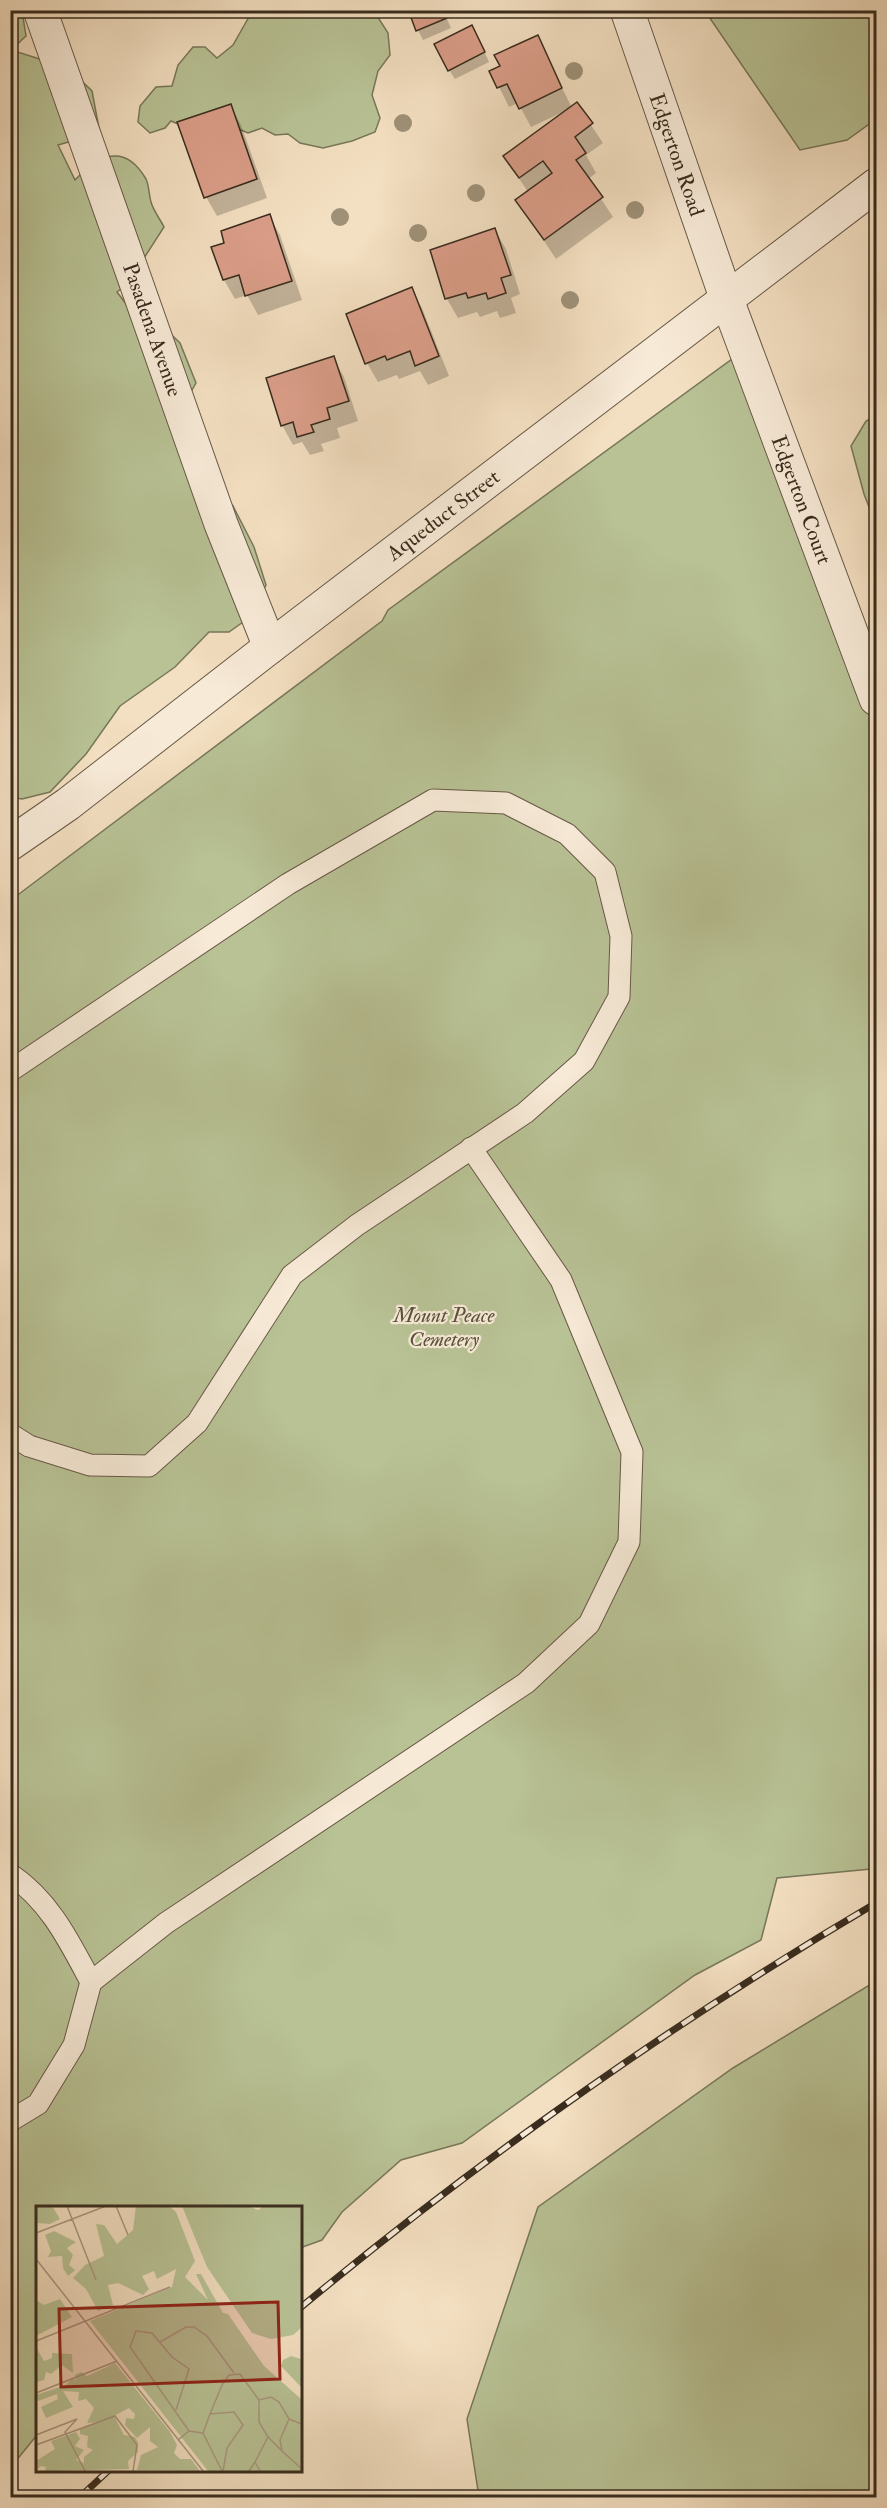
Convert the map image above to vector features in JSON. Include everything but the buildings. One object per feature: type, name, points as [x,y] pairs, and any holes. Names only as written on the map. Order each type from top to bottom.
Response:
[{"type":"street","name":"Pasadena Avenue","points":[[40,10],[221,524],[270,647]]},
{"type":"street","name":"Edgerton Road","points":[[627,10],[727,300]]},
{"type":"street","name":"Aqueduct Street","points":[[10,844],[68,804],[876,185]]},
{"type":"street","name":"Edgerton Court","points":[[727,300],[876,699]]},
{"type":"lane","points":[[10,1071],[288,884],[433,800],[506,803],[567,834],[605,872],[621,936],[619,997],[584,1060],[525,1113],[357,1225],[292,1275],[197,1423],[149,1466],[90,1465],[29,1446],[10,1434]]},
{"type":"lane","points":[[10,2121],[38,2104],[74,2045],[91,1982],[166,1923],[526,1683],[588,1624],[629,1542],[632,1452],[561,1280],[471,1148]]},
{"type":"lane","points":[[10,1874],[24,1884],[62,1927],[91,1982]]},
{"type":"green space","points":[[10,11],[22,11],[26,36],[11,50],[68,68],[92,91],[99,128],[75,140],[58,145],[75,180],[93,164],[111,156],[120,156],[129,160],[138,167],[146,179],[152,205],[164,227],[128,283],[117,292],[133,313],[155,319],[180,343],[196,383],[176,418],[208,473],[233,506],[254,547],[266,585],[250,617],[229,632],[209,632],[175,667],[120,706],[86,754],[50,792],[22,799],[10,797]]},
{"type":"green space","points":[[227,11],[374,11],[388,33],[390,55],[378,71],[372,95],[380,118],[375,132],[352,141],[323,148],[300,143],[288,134],[275,135],[262,128],[248,133],[231,126],[192,130],[171,121],[165,128],[150,133],[138,122],[140,106],[156,87],[172,86],[178,65],[193,47],[205,47],[217,58],[233,45],[250,15],[231,14]]},
{"type":"green space","points":[[705,11],[876,11],[876,119],[847,140],[800,150]]},
{"type":"green space","name":"Mount Peace Cemetery","points":[[739,354],[876,721],[876,1866],[871,1869],[777,1878],[761,1940],[695,1975],[462,2143],[401,2160],[342,2212],[322,2240],[302,2247],[302,2206],[36,2206],[36,2436],[11,2467],[11,900],[382,621],[388,610]]},
{"type":"green space","points":[[876,416],[876,525],[864,494],[851,446],[866,421]]},
{"type":"green space","points":[[876,1981],[876,2497],[479,2497],[467,2419],[538,2207],[733,2068]]},
{"type":"railway","points":[[302,2306],[438,2198],[580,2094],[726,1995],[876,1903]]},
{"type":"railway","points":[[79,2498],[107,2472]]}]
